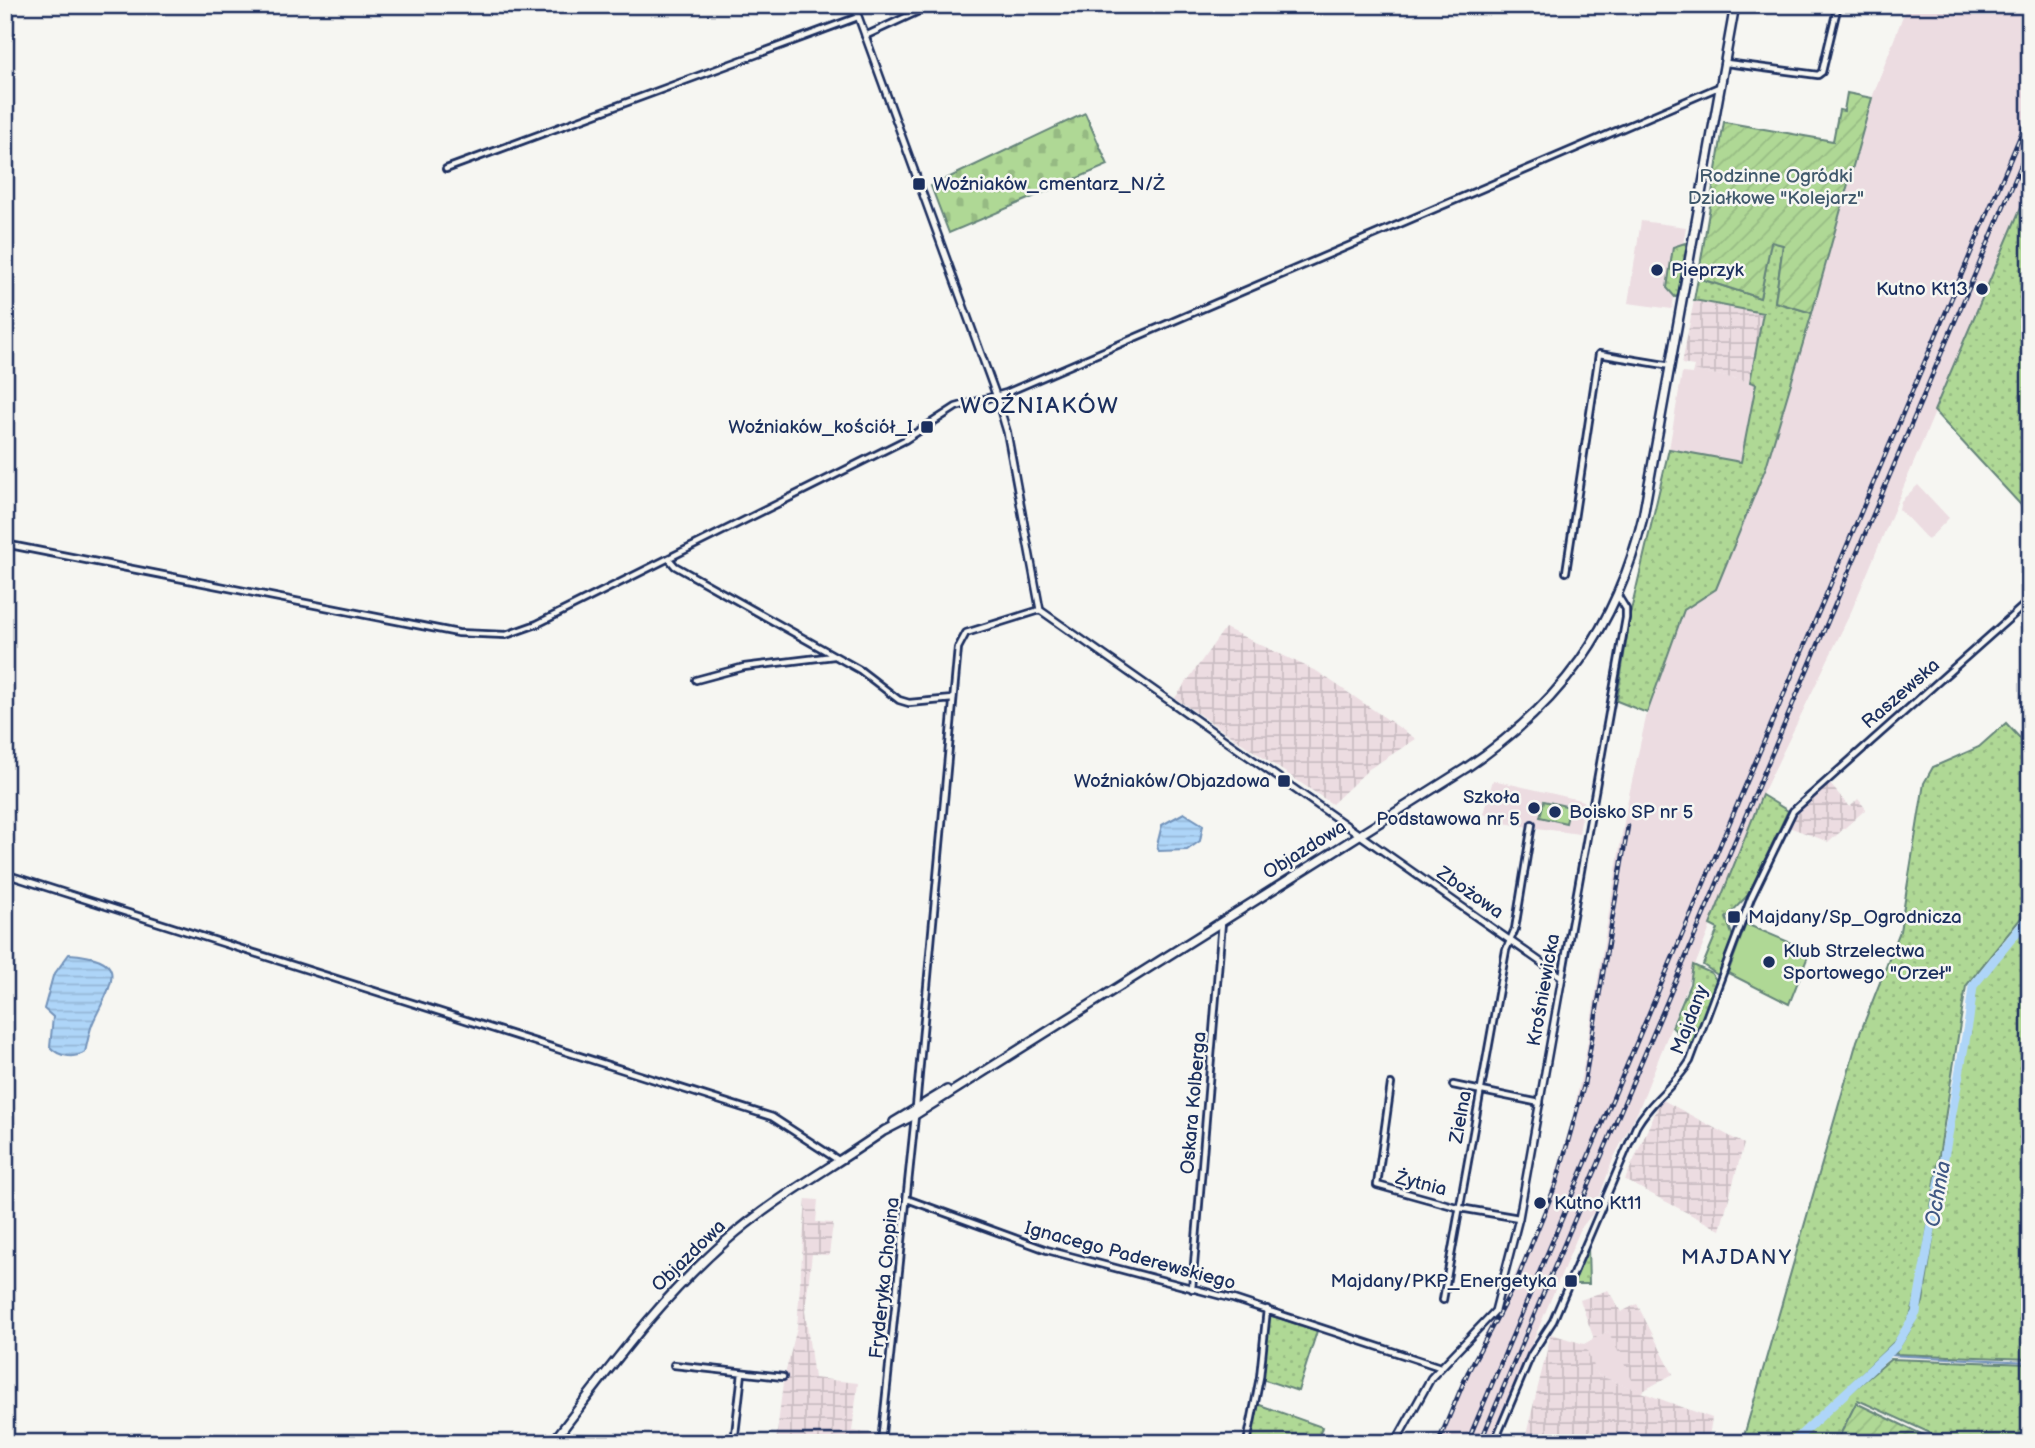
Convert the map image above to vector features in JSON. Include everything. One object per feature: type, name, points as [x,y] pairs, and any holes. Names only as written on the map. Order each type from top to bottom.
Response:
[{"type":"main road","name":"Objazdowa","points":[[552,1443],[638,1332],[688,1276],[770,1205],[915,1111],[1483,757],[1527,723],[1574,671],[1618,596],[1643,517],[1735,5]]},
{"type":"street","points":[[854,5],[996,395],[1007,432],[1040,610]]},
{"type":"street","points":[[865,36],[932,5]]},
{"type":"street","points":[[1725,62],[1818,75],[1822,72],[1838,5]]},
{"type":"street","points":[[446,169],[858,18]]},
{"type":"street","points":[[5,544],[490,637],[506,635],[537,624],[905,440],[956,407],[996,395],[1720,86]]},
{"type":"street","points":[[1566,572],[1599,354],[1671,366]]},
{"type":"street","points":[[669,559],[675,566],[860,670],[899,700],[909,703],[953,699]]},
{"type":"street","name":"Krośniewicka","points":[[1395,1443],[1440,1367],[1492,1316],[1507,1271],[1540,1103],[1626,618],[1626,609],[1618,596]]},
{"type":"street","name":"Raszewska","points":[[1793,811],[2030,600]]},
{"type":"street","name":"Fryderyka Chopina","points":[[881,1443],[907,1199],[958,648],[966,633],[1040,610]]},
{"type":"street","name":"Zbożowa","points":[[1040,610],[1562,977]]},
{"type":"street","points":[[696,680],[744,667],[835,656]]},
{"type":"street","name":"Majdany","points":[[1494,1443],[1541,1339],[1559,1309],[1636,1127],[1645,1110],[1675,1083],[1690,1061],[1748,905],[1793,811]]},
{"type":"street","name":"Zielna","points":[[1443,1300],[1506,950],[1532,824]]},
{"type":"street","points":[[5,874],[772,1117],[838,1160]]},
{"type":"street","name":"Oskara Kolberga","points":[[1192,1289],[1223,936],[1222,921]]},
{"type":"street","name":"Żytnia","points":[[1391,1084],[1377,1185],[1460,1208],[1518,1218]]},
{"type":"street","points":[[1453,1086],[1540,1103]]},
{"type":"street","name":"Ignacego Paderewskiego","points":[[907,1199],[1047,1251],[1267,1309],[1440,1367]]},
{"type":"street","points":[[1247,1443],[1260,1377],[1267,1309]]},
{"type":"street","points":[[674,1365],[783,1377]]},
{"type":"street","points":[[734,1443],[743,1373]]},
{"type":"shaded area","points":[[1907,5],[2030,5],[2030,186],[1851,612],[1762,795],[1638,1111],[1613,1159],[1594,1212],[1581,1228],[1490,1443],[1436,1443],[1468,1368],[1529,1247],[1551,1190],[1572,1119],[1584,1064],[1627,804],[1649,704],[1684,610],[1716,589],[1766,467],[1872,98]]},
{"type":"shaded area","points":[[1641,221],[1686,227],[1672,309],[1628,303]]},
{"type":"shaded area","points":[[1694,300],[1763,312],[1750,382],[1693,370],[1694,366],[1682,364]]},
{"type":"shaded area","points":[[1693,370],[1756,383],[1741,462],[1669,449],[1682,373],[1692,374]]},
{"type":"shaded area","points":[[1918,485],[1949,518],[1928,540],[1899,509],[1901,501]]},
{"type":"shaded area","points":[[1225,628],[1318,672],[1416,739],[1369,769],[1332,804],[1175,698]]},
{"type":"shaded area","name":"Szkoła Podstawowa nr 5","points":[[1493,780],[1584,801],[1579,834],[1488,821],[1487,815],[1483,814]]},
{"type":"shaded area","points":[[1829,783],[1850,807],[1858,799],[1866,809],[1829,842],[1789,827],[1796,812]]},
{"type":"shaded area","points":[[1661,1099],[1744,1144],[1720,1230],[1625,1180]]},
{"type":"shaded area","points":[[806,1199],[818,1200],[816,1222],[833,1223],[829,1255],[812,1254],[805,1311],[814,1378],[858,1383],[852,1431],[876,1434],[875,1443],[776,1443],[783,1382],[797,1328]]},
{"type":"shaded area","points":[[1608,1290],[1621,1312],[1637,1304],[1673,1374],[1641,1392],[1712,1418],[1708,1443],[1524,1443],[1551,1334],[1584,1344],[1598,1375],[1637,1390],[1608,1331],[1594,1339],[1580,1300]]},
{"type":"shaded area","points":[[1608,1331],[1638,1391],[1598,1375],[1582,1345]]},
{"type":"green space","name":"Rodzinne Ogródki Działkowe \"Kolejarz\"","points":[[1847,93],[1872,98],[1812,313],[1775,302],[1783,245],[1771,242],[1760,298],[1698,278],[1724,122],[1833,141],[1839,110],[1844,111]]},
{"type":"green space","points":[[1085,113],[1108,165],[949,233],[931,186]]},
{"type":"green space","points":[[2030,186],[2030,515],[1934,411]]},
{"type":"green space","points":[[1771,241],[1783,245],[1775,302],[1812,313],[1766,467],[1716,589],[1684,610],[1647,713],[1617,701],[1630,615],[1669,449],[1741,462],[1756,384],[1750,382],[1763,313],[1694,300],[1698,278],[1760,298]]},
{"type":"green space","points":[[1685,243],[1687,248],[1678,296],[1675,297],[1667,288],[1673,247]]},
{"type":"green space","points":[[2006,723],[2030,749],[2030,907],[1966,986],[1917,1295],[1908,1322],[1894,1342],[1790,1443],[1742,1443],[1857,1041],[1900,931],[1924,783],[1933,767],[1979,747]]},
{"type":"green space","points":[[1762,795],[1788,811],[1748,895],[1726,918],[1733,937],[1719,976],[1703,965],[1718,929],[1710,925]]},
{"type":"green space","name":"Boisko SP nr 5","points":[[1544,801],[1570,807],[1566,823],[1540,817]]},
{"type":"green space","points":[[2030,918],[2030,1359],[1895,1354],[1923,1302],[1973,991],[1976,982]]},
{"type":"green space","name":"Klub Strzelectwa Sportowego \"Orzeł\"","points":[[1746,924],[1810,951],[1789,1004],[1728,973]]},
{"type":"green space","points":[[1693,965],[1711,973],[1717,981],[1691,1047],[1672,1027],[1690,984]]},
{"type":"green space","points":[[1588,1247],[1589,1284],[1574,1284],[1573,1283]]},
{"type":"green space","points":[[1269,1315],[1317,1331],[1298,1391],[1262,1379]]},
{"type":"green space","points":[[1891,1359],[2030,1364],[2030,1443],[1952,1443],[1858,1400],[1836,1443],[1797,1443],[1840,1401]]},
{"type":"green space","points":[[1856,1403],[1940,1443],[1836,1443]]},
{"type":"green space","points":[[1257,1404],[1322,1427],[1317,1443],[1249,1443]]},
{"type":"water","points":[[1184,813],[1203,825],[1200,841],[1187,850],[1159,851],[1157,845],[1162,825]]},
{"type":"water","points":[[69,954],[88,956],[101,961],[109,966],[112,974],[107,994],[91,1028],[85,1052],[71,1056],[62,1055],[50,1047],[53,1017],[44,1009],[53,976]]},
{"type":"waterway","name":"Ochnia","points":[[1792,1443],[1896,1346],[1916,1313],[1973,986],[2030,916]]},
{"type":"waterway","points":[[1887,1355],[2030,1362]]},
{"type":"railway","points":[[1467,1443],[2030,113]]},
{"type":"railway","points":[[1480,1443],[2030,144]]},
{"type":"railway","points":[[1438,1443],[1468,1372],[1517,1280],[1556,1184],[1584,1085],[1628,826]]},
{"type":"place","name":"Woźniaków_cmentarz_N/Ż","points":[[919,184]]},
{"type":"place","name":"Pieprzyk","points":[[1657,270]]},
{"type":"place","name":"Kutno Kt13","points":[[1982,289]]},
{"type":"place","name":"Woźniaków_kościół_I","points":[[927,427]]},
{"type":"place","name":"Woźniaków/Objazdowa","points":[[1284,781]]},
{"type":"place","name":"Szkoła Podstawowa nr 5","points":[[1534,808]]},
{"type":"place","name":"Boisko SP nr 5","points":[[1555,812]]},
{"type":"place","name":"Majdany/Sp_Ogrodnicza","points":[[1734,917]]},
{"type":"place","name":"Klub Strzelectwa Sportowego \"Orzeł\"","points":[[1769,962]]},
{"type":"place","name":"Kutno Kt11","points":[[1540,1203]]},
{"type":"place","name":"Majdany/PKP_Energetyka","points":[[1571,1281]]},
{"type":"district","name":"WOŹNIAKÓW","points":[[1040,406]]},
{"type":"district","name":"MAJDANY","points":[[1737,1257]]}]
